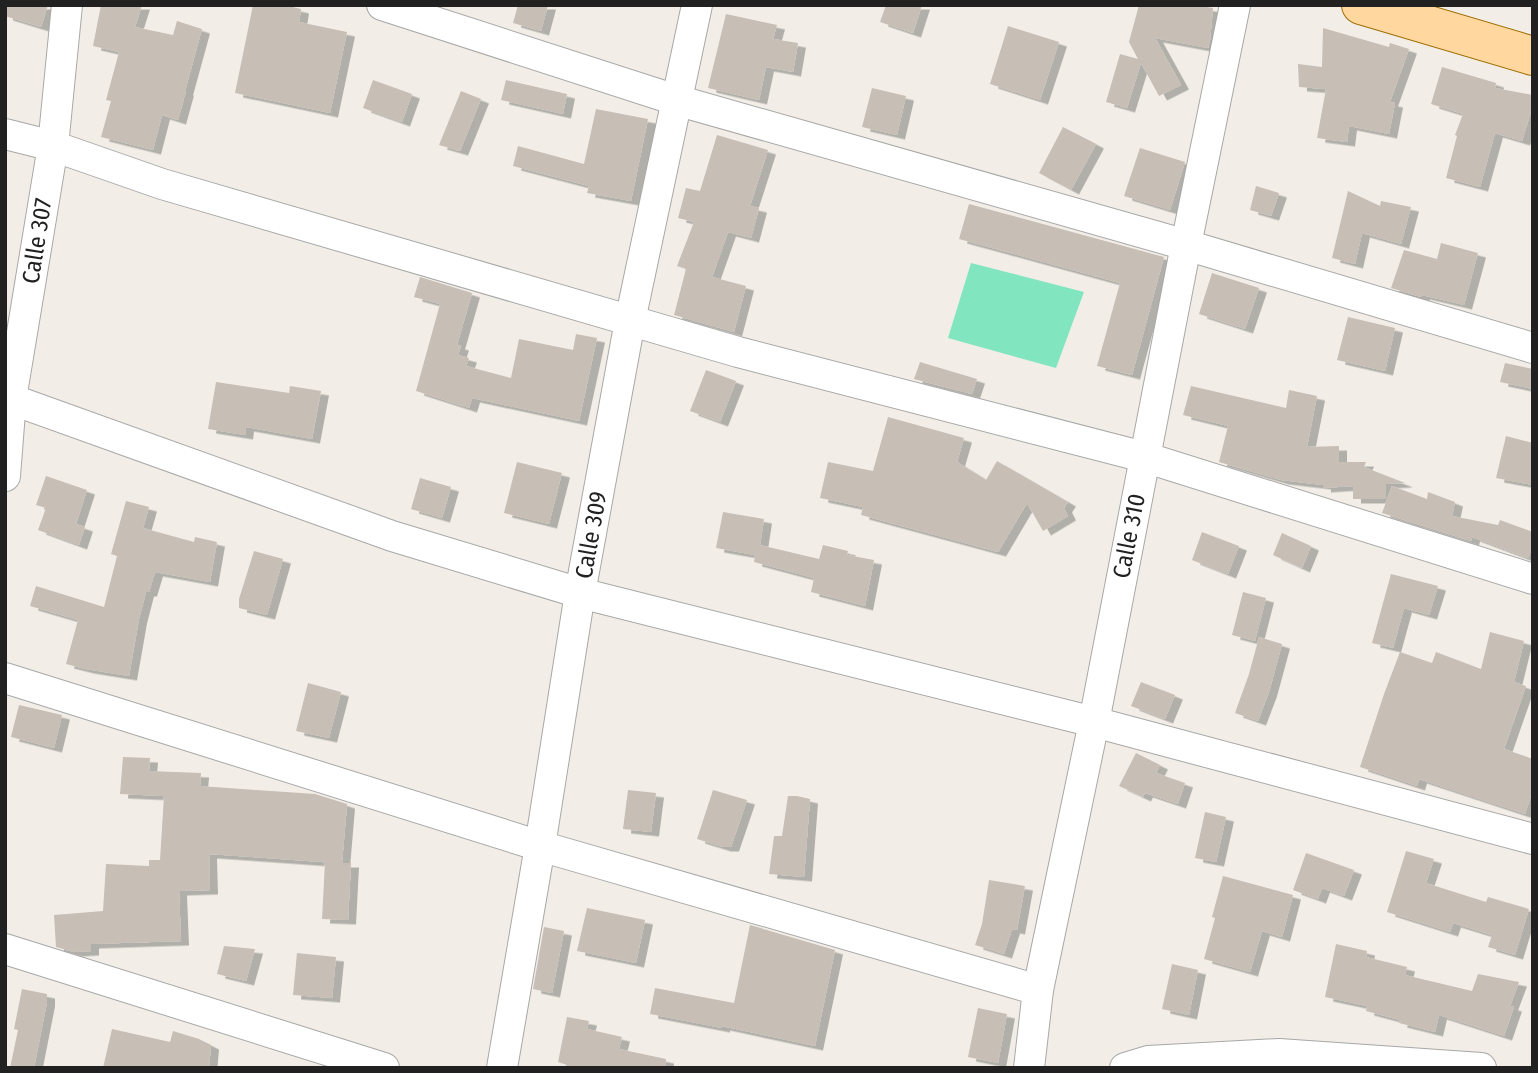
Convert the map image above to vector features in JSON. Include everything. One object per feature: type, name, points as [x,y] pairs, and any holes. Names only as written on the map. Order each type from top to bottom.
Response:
[{"type":"main road","points":[[1361,5],[1533,56]]},
{"type":"street","name":"Calle 307","points":[[5,476],[8,398],[53,146],[67,5]]},
{"type":"street","points":[[382,5],[676,100],[1186,245],[1533,348]]},
{"type":"street","name":"Calle 309","points":[[502,1068],[580,593],[630,321],[697,5]]},
{"type":"street","name":"Calle 310","points":[[1029,1068],[1038,990],[1094,722],[1234,5]]},
{"type":"street","points":[[5,134],[53,146],[162,184],[738,352],[1144,457],[1533,579]]},
{"type":"street","points":[[8,398],[392,536],[580,593],[1094,722],[1533,839]]},
{"type":"street","points":[[5,678],[540,846],[1038,990]]},
{"type":"street","points":[[5,948],[384,1068]]},
{"type":"street","points":[[1125,1068],[1148,1061],[1279,1054],[1481,1068]]},
{"type":"green space","points":[[971,263],[1084,292],[1056,368],[948,338]]},
{"type":"building","points":[[5,5],[48,5],[41,27],[5,16]]},
{"type":"building","points":[[101,5],[142,5],[135,27],[173,35],[177,21],[202,29],[178,120],[162,115],[153,150],[101,137],[111,101],[106,100],[119,52],[93,46]]},
{"type":"building","points":[[253,5],[284,5],[301,9],[299,22],[347,32],[330,113],[235,93]]},
{"type":"building","points":[[518,5],[548,5],[541,31],[513,23]]},
{"type":"building","points":[[886,5],[922,5],[913,33],[880,22]]},
{"type":"building","points":[[1139,5],[1194,5],[1213,8],[1210,40],[1208,48],[1155,38],[1181,85],[1159,96],[1141,63],[1127,108],[1106,102],[1120,54],[1138,59],[1129,42]]},
{"type":"building","points":[[726,14],[777,25],[773,39],[798,43],[793,72],[766,67],[759,100],[708,88]]},
{"type":"building","points":[[1008,26],[1059,42],[1040,100],[990,84]]},
{"type":"building","points":[[1323,28],[1389,47],[1390,43],[1409,49],[1390,102],[1395,103],[1389,134],[1349,126],[1347,142],[1317,138],[1326,89],[1299,87],[1298,64],[1322,67]]},
{"type":"building","points":[[1442,67],[1496,83],[1495,88],[1533,95],[1533,105],[1522,141],[1495,133],[1480,187],[1446,178],[1457,136],[1455,135],[1463,114],[1431,104]]},
{"type":"building","points":[[373,80],[412,94],[402,122],[363,108]]},
{"type":"building","points":[[506,80],[567,94],[563,114],[501,100]]},
{"type":"building","points":[[872,88],[906,96],[897,135],[862,127]]},
{"type":"building","points":[[461,91],[481,99],[460,151],[439,145]]},
{"type":"building","points":[[596,109],[648,119],[631,201],[587,193],[589,186],[513,166],[518,146],[584,164]]},
{"type":"building","points":[[1063,127],[1096,144],[1071,190],[1039,173]]},
{"type":"building","points":[[717,135],[768,150],[750,206],[759,208],[751,238],[728,232],[712,277],[746,286],[734,332],[674,315],[686,269],[677,266],[694,222],[678,218],[686,188],[700,191]]},
{"type":"building","points":[[1140,148],[1185,162],[1170,210],[1124,196]]},
{"type":"building","points":[[1256,186],[1279,193],[1271,216],[1250,210]]},
{"type":"building","points":[[1348,191],[1380,206],[1381,201],[1411,207],[1401,244],[1362,233],[1355,264],[1332,258]]},
{"type":"building","points":[[969,204],[1164,257],[1132,375],[1097,366],[1120,283],[959,239]]},
{"type":"building","points":[[1441,243],[1478,253],[1464,305],[1391,288],[1404,250],[1437,259]]},
{"type":"building","points":[[1212,273],[1259,288],[1245,329],[1199,314]]},
{"type":"building","points":[[420,277],[472,293],[457,345],[461,346],[458,355],[469,358],[466,366],[511,378],[519,339],[573,350],[576,334],[597,338],[579,421],[472,398],[469,408],[416,391],[440,304],[414,297]]},
{"type":"building","points":[[1348,317],[1395,328],[1385,371],[1337,360]]},
{"type":"building","points":[[920,362],[977,379],[972,394],[914,379]]},
{"type":"building","points":[[1505,363],[1533,369],[1533,389],[1500,382]]},
{"type":"building","points":[[706,370],[736,381],[720,422],[690,411]]},
{"type":"building","points":[[216,382],[289,393],[290,386],[321,391],[312,439],[246,427],[245,435],[208,429]]},
{"type":"building","points":[[1191,386],[1286,408],[1289,390],[1317,396],[1307,447],[1339,446],[1339,462],[1366,462],[1364,467],[1405,483],[1386,484],[1386,499],[1353,499],[1353,486],[1323,488],[1323,485],[1281,480],[1219,462],[1228,426],[1183,415]]},
{"type":"building","points":[[888,417],[964,438],[957,462],[986,480],[997,461],[1068,502],[1064,508],[1068,516],[1043,531],[1027,503],[998,552],[861,515],[863,507],[820,498],[828,462],[873,471]]},
{"type":"building","points":[[1506,436],[1533,443],[1533,485],[1496,478]]},
{"type":"building","points":[[517,462],[562,473],[549,524],[504,513]]},
{"type":"building","points":[[46,476],[87,490],[76,524],[85,527],[79,545],[38,530],[46,508],[36,505]]},
{"type":"building","points":[[420,478],[451,487],[442,518],[411,509]]},
{"type":"building","points":[[1392,486],[1427,499],[1428,492],[1455,502],[1452,516],[1498,525],[1500,520],[1533,532],[1533,546],[1528,558],[1472,537],[1471,541],[1382,513]]},
{"type":"building","points":[[126,501],[149,507],[143,528],[194,542],[195,537],[217,542],[210,582],[155,572],[139,619],[129,676],[66,664],[78,620],[30,606],[36,586],[104,607],[117,556],[111,554]]},
{"type":"building","points":[[723,512],[764,519],[760,545],[819,559],[823,545],[848,551],[847,555],[874,560],[865,606],[811,592],[814,578],[754,562],[755,555],[716,548]]},
{"type":"building","points":[[1202,532],[1239,546],[1228,574],[1192,560]]},
{"type":"building","points":[[1282,533],[1311,546],[1302,568],[1273,555]]},
{"type":"building","points":[[254,551],[283,559],[267,615],[239,608],[239,599]]},
{"type":"building","points":[[1391,574],[1438,586],[1429,615],[1404,608],[1393,648],[1372,643]]},
{"type":"building","points":[[1243,592],[1266,598],[1255,641],[1232,635]]},
{"type":"building","points":[[1490,632],[1524,641],[1514,682],[1526,686],[1504,749],[1533,759],[1533,790],[1525,814],[1419,779],[1417,786],[1360,767],[1400,652],[1432,663],[1436,652],[1481,669]]},
{"type":"building","points":[[1259,637],[1282,644],[1258,721],[1235,713]]},
{"type":"building","points":[[1141,682],[1175,695],[1165,719],[1131,706]]},
{"type":"building","points":[[308,683],[341,692],[329,738],[296,731]]},
{"type":"building","points":[[19,705],[62,715],[54,748],[11,737]]},
{"type":"building","points":[[1136,753],[1160,765],[1156,773],[1185,783],[1178,804],[1145,793],[1143,797],[1119,786]]},
{"type":"building","points":[[123,757],[150,758],[149,771],[201,773],[200,786],[315,794],[347,804],[342,863],[351,863],[348,920],[322,919],[325,862],[209,854],[210,890],[179,891],[181,941],[91,944],[91,951],[74,952],[56,947],[54,915],[103,911],[106,864],[149,866],[149,860],[160,860],[164,796],[120,794]]},
{"type":"building","points":[[628,790],[656,793],[651,832],[623,829]]},
{"type":"building","points":[[713,790],[747,800],[731,847],[697,839]]},
{"type":"building","points":[[788,796],[810,799],[804,877],[769,874],[774,836],[782,836]]},
{"type":"building","points":[[1205,812],[1226,817],[1216,862],[1195,858]]},
{"type":"building","points":[[1406,851],[1434,859],[1426,883],[1486,902],[1488,897],[1529,909],[1515,955],[1488,947],[1492,935],[1453,923],[1450,932],[1387,912]]},
{"type":"building","points":[[1306,853],[1354,870],[1344,896],[1322,888],[1318,899],[1293,890]]},
{"type":"building","points":[[1223,876],[1293,895],[1282,937],[1262,931],[1250,972],[1204,959]]},
{"type":"building","points":[[989,880],[1025,886],[1017,930],[1012,929],[1004,954],[975,945],[982,924]]},
{"type":"building","points":[[587,908],[645,920],[636,963],[577,951]]},
{"type":"building","points":[[750,925],[835,950],[815,1046],[650,1014],[655,988],[734,1003]]},
{"type":"building","points":[[544,927],[564,931],[552,993],[533,989]]},
{"type":"building","points":[[1336,944],[1367,951],[1366,957],[1407,967],[1405,975],[1472,991],[1478,974],[1519,982],[1510,1006],[1514,1007],[1504,1036],[1439,1015],[1435,1032],[1366,1011],[1367,1006],[1325,997]]},
{"type":"building","points":[[224,946],[255,949],[246,981],[217,974]]},
{"type":"building","points":[[297,953],[336,957],[332,998],[293,995]]},
{"type":"building","points":[[1172,964],[1198,970],[1189,1015],[1162,1009]]},
{"type":"building","points":[[22,989],[47,994],[47,1002],[34,1068],[10,1068],[18,1030],[14,1029]]},
{"type":"building","points":[[978,1008],[1007,1014],[998,1063],[968,1057]]},
{"type":"building","points":[[567,1017],[589,1021],[587,1029],[622,1037],[619,1049],[666,1059],[665,1068],[576,1068],[558,1062]]},
{"type":"building","points":[[112,1029],[170,1042],[173,1031],[199,1039],[211,1045],[209,1068],[103,1068]]}]
